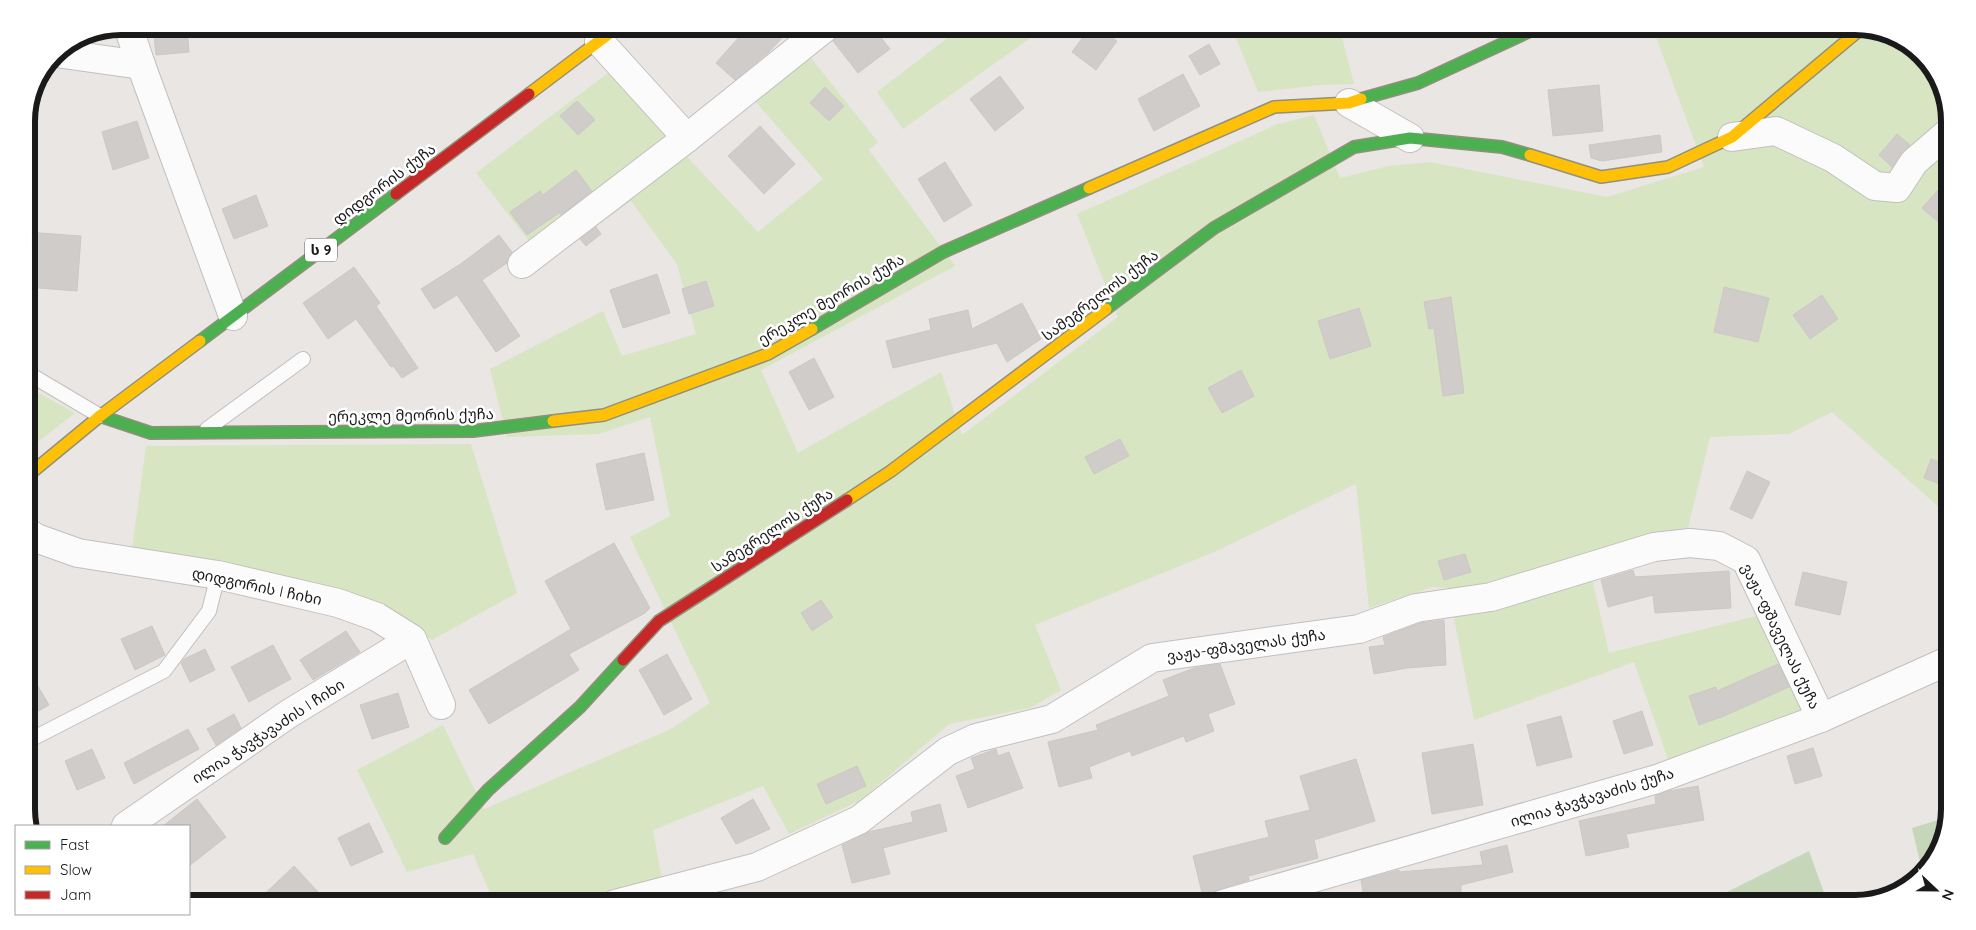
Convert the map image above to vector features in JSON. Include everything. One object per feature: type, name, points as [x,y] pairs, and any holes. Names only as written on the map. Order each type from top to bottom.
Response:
[{"type":"main road","name":"დიდგორის ქუჩა","points":[[35,470],[100,416],[606,35]]},
{"type":"main road","name":"ერეკლე მეორის ქუჩა","points":[[100,416],[151,433],[202,433],[473,431],[604,415],[768,354],[943,252],[1274,107],[1349,103],[1418,83],[1522,35]]},
{"type":"main road","name":"სამეგრელოს ქუჩა","points":[[445,838],[488,790],[580,707],[659,621],[891,471],[1214,228],[1354,147],[1410,138],[1502,147],[1601,177],[1668,167],[1732,137],[1854,35]]},
{"type":"street","points":[[131,35],[233,316]]},
{"type":"street","points":[[610,35],[687,138]]},
{"type":"street","points":[[522,264],[687,138],[816,35]]},
{"type":"street","points":[[66,54],[141,65]]},
{"type":"street","points":[[1349,103],[1410,138]]},
{"type":"street","points":[[1732,137],[1776,131],[1833,158],[1875,186],[1897,188],[1914,162],[1941,139]]},
{"type":"street","name":"დიდგორის I ჩიხი","points":[[35,537],[78,553],[218,575],[338,603],[377,617],[412,639]]},
{"type":"street","name":"ვაჟა-ფშაველას ქუჩა","points":[[650,895],[757,867],[859,820],[948,751],[976,738],[1052,719],[1152,658],[1359,629],[1416,608],[1491,598],[1654,547],[1690,543],[1718,546],[1746,560],[1821,718]]},
{"type":"street","points":[[412,639],[441,705]]},
{"type":"street","name":"ილია ჭავჭავაძის I ჩიხი","points":[[127,825],[290,713],[412,639]]},
{"type":"street","name":"ილია ჭავჭავაძის ქუჩა","points":[[1254,895],[1657,779],[1821,718],[1941,664]]},
{"type":"lane","points":[[202,433],[303,359]]},
{"type":"lane","points":[[35,377],[100,416]]},
{"type":"lane","points":[[35,737],[164,671],[209,611],[218,575]]},
{"type":"green space","points":[[951,35],[1034,35],[903,129],[877,92]]},
{"type":"green space","points":[[1235,35],[1341,35],[1354,84],[1321,85],[1258,92]]},
{"type":"green space","points":[[1655,35],[1855,35],[1872,37],[1898,47],[1914,58],[1937,95],[1941,115],[1941,509],[1832,412],[1789,434],[1710,437],[1687,532],[1586,552],[1609,653],[1756,616],[1805,708],[1668,759],[1634,662],[1474,720],[1448,588],[1433,587],[1369,608],[1356,484],[1214,552],[1035,625],[1061,690],[1030,708],[949,724],[861,800],[789,834],[763,786],[653,830],[664,895],[491,895],[473,854],[407,872],[357,770],[443,725],[484,809],[669,730],[710,703],[630,537],[670,516],[650,417],[599,434],[507,437],[490,369],[603,311],[622,356],[696,334],[677,264],[631,201],[546,263],[476,173],[608,73],[758,232],[823,179],[755,101],[811,58],[878,142],[869,150],[955,266],[761,370],[798,453],[941,372],[962,435],[1118,317],[1077,214],[1278,124],[1314,115],[1340,178],[1388,166],[1430,162],[1607,197],[1704,167]]},
{"type":"green space","points":[[35,391],[75,413],[35,444]]},
{"type":"green space","points":[[471,444],[517,593],[432,640],[353,593],[242,566],[132,549],[146,446]]},
{"type":"green space","points":[[1940,820],[1934,842],[1921,865],[1912,828]]},
{"type":"green space","points":[[1809,851],[1825,895],[1721,895]]},
{"type":"building","points":[[154,35],[188,35],[189,52],[156,55]]},
{"type":"building","points":[[741,35],[785,35],[769,52],[735,80],[716,63]]},
{"type":"building","points":[[838,35],[879,35],[890,49],[858,73],[833,41]]},
{"type":"building","points":[[1084,35],[1109,35],[1117,41],[1096,70],[1072,52]]},
{"type":"building","points":[[1209,44],[1220,64],[1200,75],[1189,56]]},
{"type":"building","points":[[1183,74],[1200,106],[1154,131],[1138,99]]},
{"type":"building","points":[[1000,76],[1024,108],[995,131],[970,99]]},
{"type":"building","points":[[1599,85],[1603,131],[1553,136],[1548,90]]},
{"type":"building","points":[[825,87],[844,106],[829,121],[810,103]]},
{"type":"building","points":[[577,101],[595,120],[578,135],[560,116]]},
{"type":"building","points":[[137,121],[149,158],[113,170],[102,132]]},
{"type":"building","points":[[760,126],[795,164],[764,194],[728,156]]},
{"type":"building","points":[[1897,134],[1910,145],[1901,153],[1892,167],[1879,155]]},
{"type":"building","points":[[1660,135],[1662,152],[1602,161],[1591,158],[1589,145]]},
{"type":"building","points":[[945,162],[972,205],[944,222],[918,179]]},
{"type":"building","points":[[576,170],[592,191],[561,215],[559,213],[527,235],[510,212],[540,191],[543,195]]},
{"type":"building","points":[[1941,187],[1941,224],[1922,208]]},
{"type":"building","points":[[256,195],[268,226],[234,239],[222,209]]},
{"type":"building","points":[[596,227],[601,234],[586,246],[580,239]]},
{"type":"building","points":[[35,233],[81,236],[77,291],[35,288]]},
{"type":"building","points":[[499,235],[512,252],[507,263],[482,280],[520,336],[496,352],[457,295],[434,309],[421,289],[462,263]]},
{"type":"building","points":[[354,267],[380,303],[376,306],[418,368],[402,378],[393,366],[391,367],[356,319],[328,339],[303,303]]},
{"type":"building","points":[[657,274],[670,313],[623,328],[610,290]]},
{"type":"building","points":[[706,281],[714,306],[689,314],[682,289]]},
{"type":"building","points":[[1724,287],[1769,298],[1758,342],[1714,332]]},
{"type":"building","points":[[1822,295],[1838,319],[1810,339],[1793,315]]},
{"type":"building","points":[[1451,297],[1464,393],[1443,396],[1434,328],[1429,329],[1424,302]]},
{"type":"building","points":[[1022,303],[1041,339],[1007,362],[997,343],[893,368],[886,341],[931,330],[929,319],[968,310],[972,329]]},
{"type":"building","points":[[1359,308],[1371,346],[1330,359],[1318,321]]},
{"type":"building","points":[[814,358],[834,397],[809,410],[789,372]]},
{"type":"building","points":[[1241,370],[1254,396],[1222,413],[1208,388]]},
{"type":"building","points":[[1120,439],[1129,456],[1094,474],[1085,457]]},
{"type":"building","points":[[644,453],[654,500],[606,510],[596,464]]},
{"type":"building","points":[[1931,459],[1941,463],[1941,485],[1924,478]]},
{"type":"building","points":[[1747,471],[1770,482],[1752,519],[1730,509]]},
{"type":"building","points":[[614,543],[650,608],[645,613],[569,654],[579,670],[489,724],[469,690],[571,629],[545,581]]},
{"type":"building","points":[[1465,554],[1471,572],[1444,580],[1438,561]]},
{"type":"building","points":[[1633,570],[1635,577],[1729,571],[1731,608],[1655,613],[1653,595],[1608,607],[1601,580]]},
{"type":"building","points":[[1803,572],[1847,582],[1840,615],[1795,605]]},
{"type":"building","points":[[821,600],[833,617],[812,631],[801,613]]},
{"type":"building","points":[[1444,620],[1446,665],[1407,668],[1374,674],[1369,647],[1385,645],[1383,637],[1420,623]]},
{"type":"building","points":[[152,626],[165,655],[135,670],[121,639]]},
{"type":"building","points":[[346,631],[360,652],[313,680],[300,660]]},
{"type":"building","points":[[273,645],[291,679],[249,702],[231,667]]},
{"type":"building","points":[[205,649],[215,670],[190,682],[181,663],[184,659]]},
{"type":"building","points":[[667,654],[692,699],[664,715],[639,670]]},
{"type":"building","points":[[1220,664],[1235,704],[1208,714],[1214,731],[1186,742],[1184,736],[1132,756],[1130,751],[1089,767],[1092,778],[1059,787],[1048,742],[1098,730],[1096,725],[1169,696],[1163,680],[1194,668]]},
{"type":"building","points":[[1778,664],[1789,687],[1699,725],[1689,696],[1716,687],[1717,691]]},
{"type":"building","points":[[35,681],[49,705],[35,713]]},
{"type":"building","points":[[398,693],[409,727],[372,739],[360,705]]},
{"type":"building","points":[[1642,711],[1653,745],[1624,754],[1613,721]]},
{"type":"building","points":[[234,714],[241,728],[216,745],[207,729]]},
{"type":"building","points":[[1561,716],[1572,757],[1537,766],[1527,725]]},
{"type":"building","points":[[188,729],[199,749],[134,784],[124,763]]},
{"type":"building","points":[[1473,744],[1483,805],[1432,814],[1422,753]]},
{"type":"building","points":[[1813,748],[1822,776],[1795,784],[1787,756]]},
{"type":"building","points":[[92,749],[105,778],[77,790],[65,761]]},
{"type":"building","points":[[996,749],[998,756],[1009,752],[1023,788],[968,808],[956,776],[975,769],[971,758]]},
{"type":"building","points":[[1356,759],[1375,821],[1314,840],[1318,858],[1248,876],[1249,880],[1219,889],[1211,895],[1203,895],[1193,856],[1269,837],[1265,821],[1310,810],[1300,776]]},
{"type":"building","points":[[857,766],[866,786],[826,804],[817,784]]},
{"type":"building","points":[[1698,786],[1704,820],[1626,834],[1629,847],[1586,856],[1579,821],[1656,804],[1655,796],[1669,791]]},
{"type":"building","points":[[197,799],[226,837],[190,865],[190,825],[164,825]]},
{"type":"building","points":[[753,799],[770,829],[736,844],[721,818]]},
{"type":"building","points":[[940,804],[947,831],[883,848],[890,874],[852,883],[842,845],[868,832],[913,822],[911,812]]},
{"type":"building","points":[[369,823],[383,852],[351,866],[338,838]]},
{"type":"building","points":[[1507,845],[1513,872],[1461,885],[1461,892],[1432,895],[1364,895],[1361,880],[1399,870],[1399,872],[1483,865],[1480,852]]},
{"type":"building","points":[[294,866],[319,893],[317,895],[263,895]]},
{"type":"traffic: fast","points":[[1361,99],[1418,83],[1522,35]]},
{"type":"traffic: fast","points":[[1106,309],[1214,228],[1354,147],[1410,138],[1502,147],[1530,155]]},
{"type":"traffic: fast","points":[[812,329],[943,252],[1089,188]]},
{"type":"traffic: fast","points":[[200,341],[396,194]]},
{"type":"traffic: fast","points":[[100,416],[151,433],[473,431],[553,421]]},
{"type":"traffic: fast","points":[[445,838],[488,790],[580,707],[623,660]]},
{"type":"traffic: slow","points":[[529,94],[607,35]]},
{"type":"traffic: slow","points":[[1530,155],[1601,177],[1668,167],[1732,137],[1854,35]]},
{"type":"traffic: slow","points":[[1089,188],[1274,107],[1349,103],[1361,99]]},
{"type":"traffic: slow","points":[[847,500],[891,471],[1106,309]]},
{"type":"traffic: slow","points":[[553,421],[604,415],[768,354],[812,329]]},
{"type":"traffic: slow","points":[[35,470],[100,416],[200,341]]},
{"type":"traffic: jam","points":[[396,194],[529,94]]},
{"type":"traffic: jam","points":[[623,660],[659,621],[847,500]]}]
